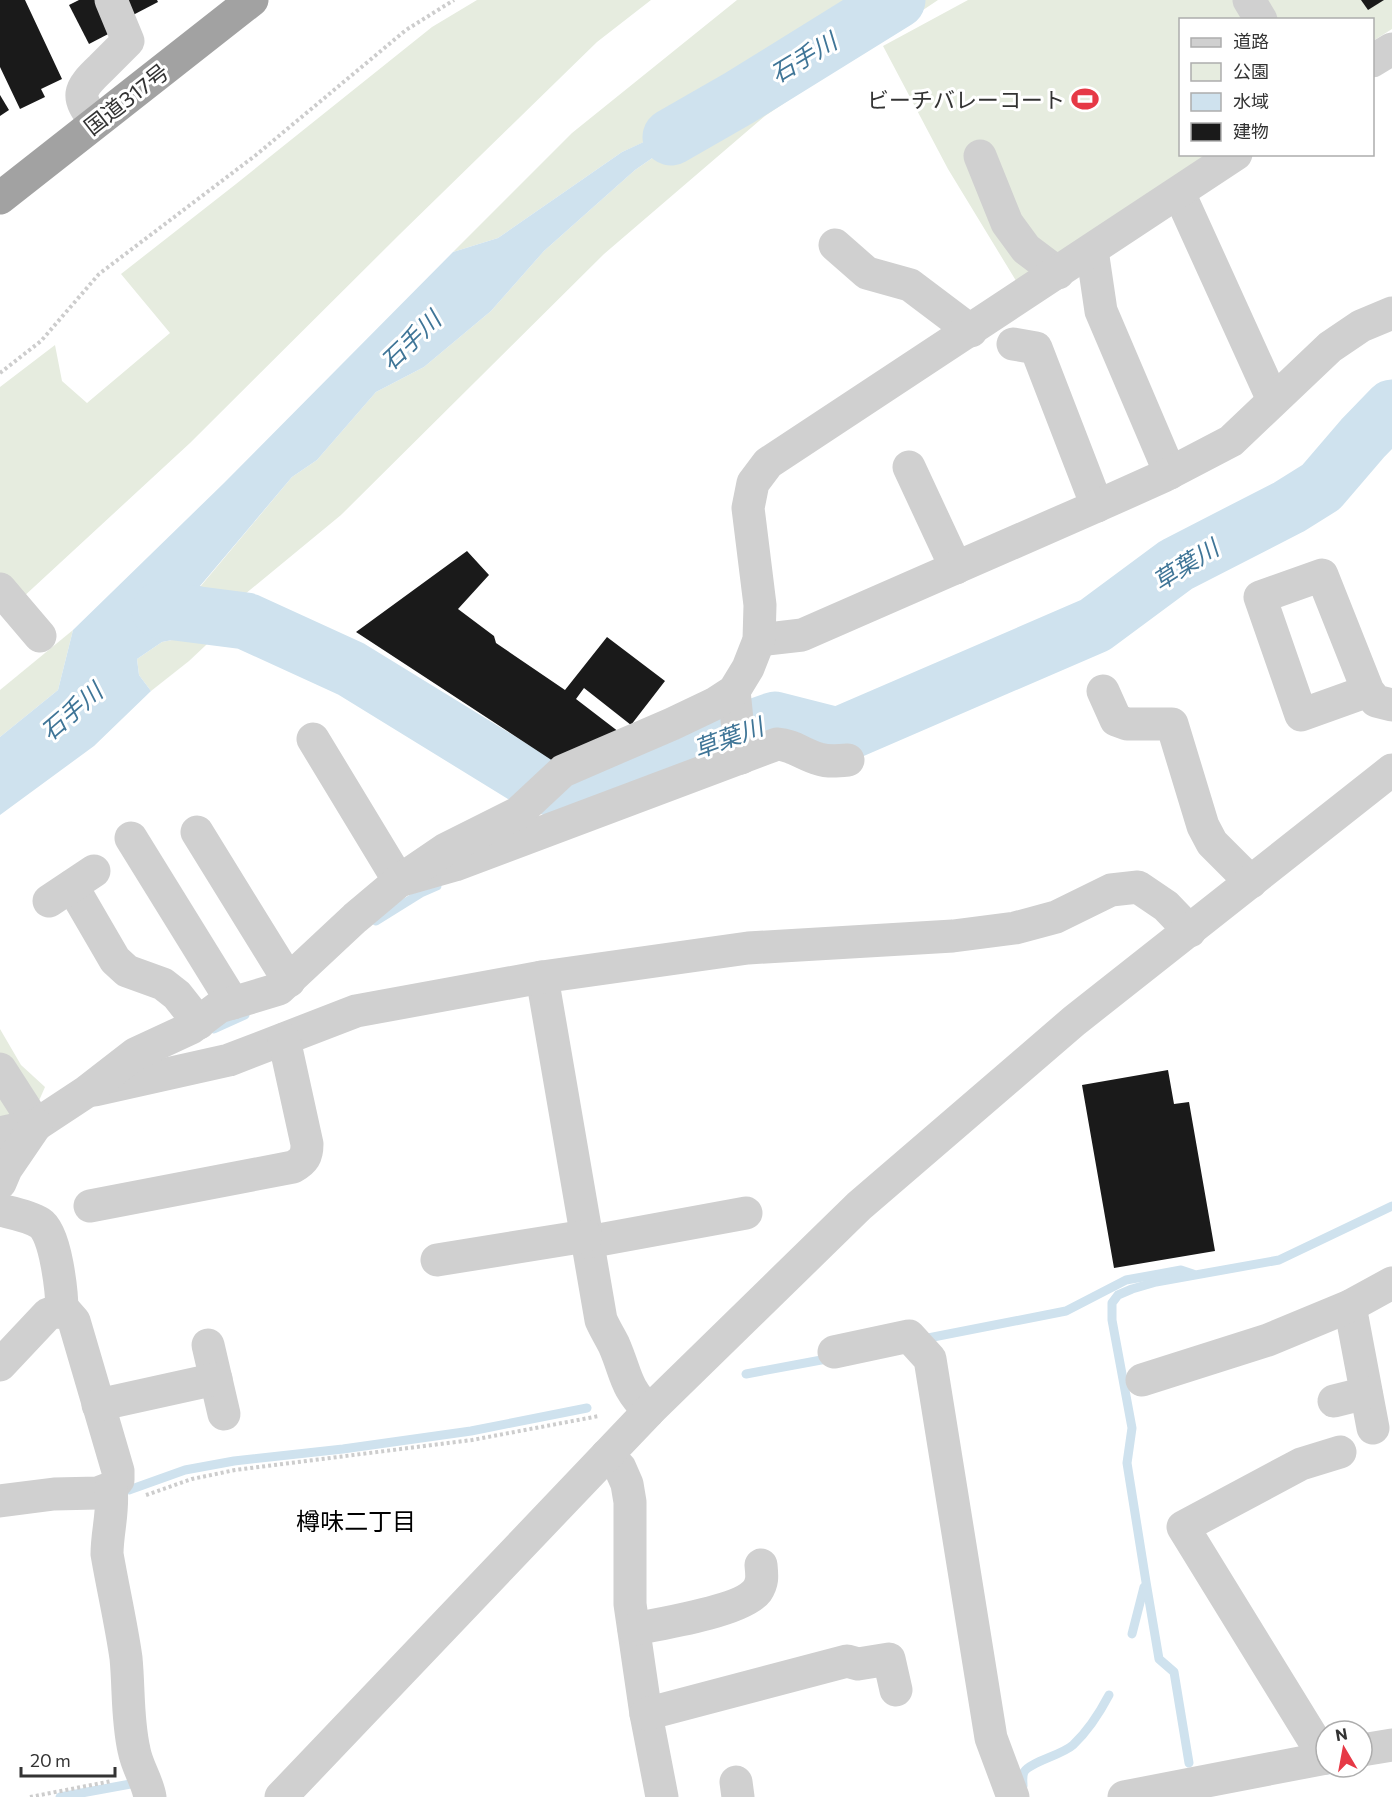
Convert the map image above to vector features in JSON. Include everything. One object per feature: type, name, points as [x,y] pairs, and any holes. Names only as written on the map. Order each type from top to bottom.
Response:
[{"type":"highway","name":"国道317号","points":[[0,198],[252,0]]},
{"type":"street","points":[[96,122],[85,108],[82,96],[84,85],[128,41],[111,0]]},
{"type":"street","points":[[1249,0],[1260,18]]},
{"type":"street","points":[[1374,60],[1392,49]]},
{"type":"street","points":[[981,156],[1007,223],[1026,249],[1058,273]]},
{"type":"street","points":[[741,754],[735,701],[759,640],[760,605],[748,508],[753,483],[768,463],[1233,156]]},
{"type":"street","points":[[1179,193],[1274,400]]},
{"type":"street","points":[[835,244],[867,273],[910,285],[971,331]]},
{"type":"street","points":[[1092,250],[1101,311],[1170,472]]},
{"type":"street","points":[[759,640],[802,635],[1097,506],[1231,441],[1330,347],[1361,327],[1392,313]]},
{"type":"street","points":[[1013,344],[1036,348],[1097,506]]},
{"type":"street","points":[[909,467],[956,568]]},
{"type":"street","points":[[0,589],[40,636]]},
{"type":"street","points":[[1103,691],[1116,720],[1127,724],[1172,724],[1203,826],[1212,843],[1251,882]]},
{"type":"street","points":[[0,1133],[36,1125],[86,1092],[135,1054],[191,1029],[219,1007],[279,989],[355,918],[399,881],[446,849],[518,813],[563,771],[714,704],[735,701]]},
{"type":"street","points":[[313,738],[399,881]]},
{"type":"street","points":[[399,881],[455,865],[741,754],[777,744],[787,745],[819,759],[848,760]]},
{"type":"street","points":[[281,1797],[649,1411],[859,1206],[1074,1021],[1392,770]]},
{"type":"street","points":[[197,832],[289,981]]},
{"type":"street","points":[[131,838],[233,1004]]},
{"type":"street","points":[[72,886],[115,960],[127,971],[163,984],[177,994],[199,1023]]},
{"type":"street","points":[[86,1092],[229,1060],[356,1011],[542,977],[748,948],[953,936],[1015,928],[1056,917],[1111,890],[1138,887],[1166,906],[1190,931]]},
{"type":"street","points":[[542,977],[601,1320],[634,1397],[649,1411]]},
{"type":"street","points":[[90,1206],[293,1167],[301,1162],[307,1156],[308,1144],[284,1039]]},
{"type":"street","points":[[0,1069],[36,1125]]},
{"type":"street","points":[[0,1183],[6,1169],[36,1125]]},
{"type":"street","points":[[0,1209],[39,1222],[47,1230],[62,1295],[62,1312]]},
{"type":"street","points":[[437,1260],[746,1213]]},
{"type":"street","points":[[1142,1380],[1268,1340],[1350,1306],[1392,1282]]},
{"type":"street","points":[[1350,1306],[1373,1428]]},
{"type":"street","points":[[0,1365],[48,1314],[68,1313],[74,1321],[118,1471],[118,1480],[112,1496],[107,1554],[126,1660],[129,1720],[135,1756],[146,1786]]},
{"type":"street","points":[[834,1352],[909,1336],[930,1359],[991,1738],[1013,1797]]},
{"type":"street","points":[[208,1345],[224,1414]]},
{"type":"street","points":[[98,1405],[216,1379]]},
{"type":"street","points":[[1334,1401],[1366,1393]]},
{"type":"street","points":[[1314,1738],[1184,1527],[1301,1464],[1340,1452]]},
{"type":"street","points":[[607,1455],[620,1468],[627,1484],[630,1502],[630,1604],[646,1714],[662,1797]]},
{"type":"street","points":[[3,1496],[98,1493],[112,1496]]},
{"type":"street","points":[[634,1629],[741,1603],[755,1594],[763,1581],[761,1565]]},
{"type":"street","points":[[646,1714],[847,1661],[858,1664],[889,1659],[896,1690]]},
{"type":"street","points":[[1374,1748],[1392,1745]]},
{"type":"street","points":[[1124,1797],[1314,1760]]},
{"type":"path","points":[[0,373],[41,341],[99,274],[256,155],[406,30],[453,0]]},
{"type":"path","points":[[112,1496],[146,1495],[192,1479],[235,1470],[472,1440],[584,1418],[649,1411]]},
{"type":"path","points":[[30,1797],[146,1786]]},
{"type":"green space","points":[[477,0],[651,0],[597,42],[190,443],[21,599],[0,573],[0,387],[55,345],[62,381],[87,403],[170,333],[121,274],[432,27]]},
{"type":"green space","points":[[737,0],[938,0],[765,116],[604,254],[341,515],[239,599],[200,587],[292,477],[317,460],[376,392],[424,367],[491,311],[544,251],[635,170],[735,101],[622,152],[498,238],[453,252],[572,133]]},
{"type":"green space","points":[[968,0],[1392,0],[1392,29],[1374,40],[1374,18],[1179,18],[1179,156],[1210,156],[1021,289],[948,169],[883,46]]},
{"type":"green space","points":[[73,630],[58,690],[0,737],[0,690]]},
{"type":"green space","points":[[222,630],[189,661],[151,691],[139,675],[137,659],[162,642]]},
{"type":"green space","points":[[0,1029],[21,1065],[45,1087],[38,1103],[0,1121]]},
{"type":"water","points":[[739,98],[635,170],[544,251],[491,311],[424,367],[376,392],[317,460],[292,477],[200,586],[239,599],[222,630],[162,642],[137,659],[139,675],[151,691],[94,746],[0,815],[0,737],[58,690],[73,630],[224,483],[453,252],[498,238],[622,152]]},
{"type":"building","points":[[0,0],[25,0],[62,79],[41,89],[45,97],[20,109],[0,67]]},
{"type":"building","points":[[79,0],[99,0],[114,31],[89,44],[69,5]]},
{"type":"building","points":[[126,0],[157,0],[158,2],[133,15]]},
{"type":"building","points":[[1361,0],[1384,0],[1368,10]]},
{"type":"building","points":[[0,95],[9,110],[0,116]]},
{"type":"building","points":[[467,551],[489,575],[458,609],[494,636],[496,643],[565,690],[607,637],[665,681],[631,725],[584,688],[576,699],[619,732],[553,761],[356,632]]},
{"type":"building","points":[[1168,1070],[1174,1104],[1189,1102],[1215,1251],[1114,1268],[1082,1085]]},
{"type":"waterway","name":"石手川","points":[[671,137],[739,98],[897,0]]},
{"type":"waterway","name":"草葉川","points":[[160,610],[246,621],[351,669],[525,776],[566,794],[775,720],[838,736],[1095,625],[1176,565],[1289,507],[1321,487],[1392,408]]},
{"type":"waterway","points":[[805,738],[814,730]]},
{"type":"waterway","points":[[376,921],[421,893],[437,886]]},
{"type":"waterway","points":[[214,1029],[245,1015]]},
{"type":"waterway","points":[[1189,1763],[1174,1672],[1159,1659],[1146,1582],[1127,1463],[1132,1428],[1112,1320],[1112,1303],[1118,1295],[1156,1282],[1279,1260],[1392,1206]]},
{"type":"waterway","points":[[923,1339],[1066,1311],[1126,1280],[1181,1270],[1193,1274]]},
{"type":"waterway","points":[[746,1374],[832,1358]]},
{"type":"waterway","points":[[129,1490],[185,1470],[234,1461],[471,1431],[587,1408]]},
{"type":"waterway","points":[[1132,1634],[1144,1587]]},
{"type":"waterway","points":[[1023,1786],[1023,1774],[1027,1768],[1073,1745],[1084,1734],[1109,1695]]},
{"type":"waterway","points":[[60,1797],[136,1783]]},
{"type":"place","name":"ビーチバレーコート","points":[[1085,99]]},
{"type":"district","name":"樽味二丁目","points":[[356,1520]]}]
